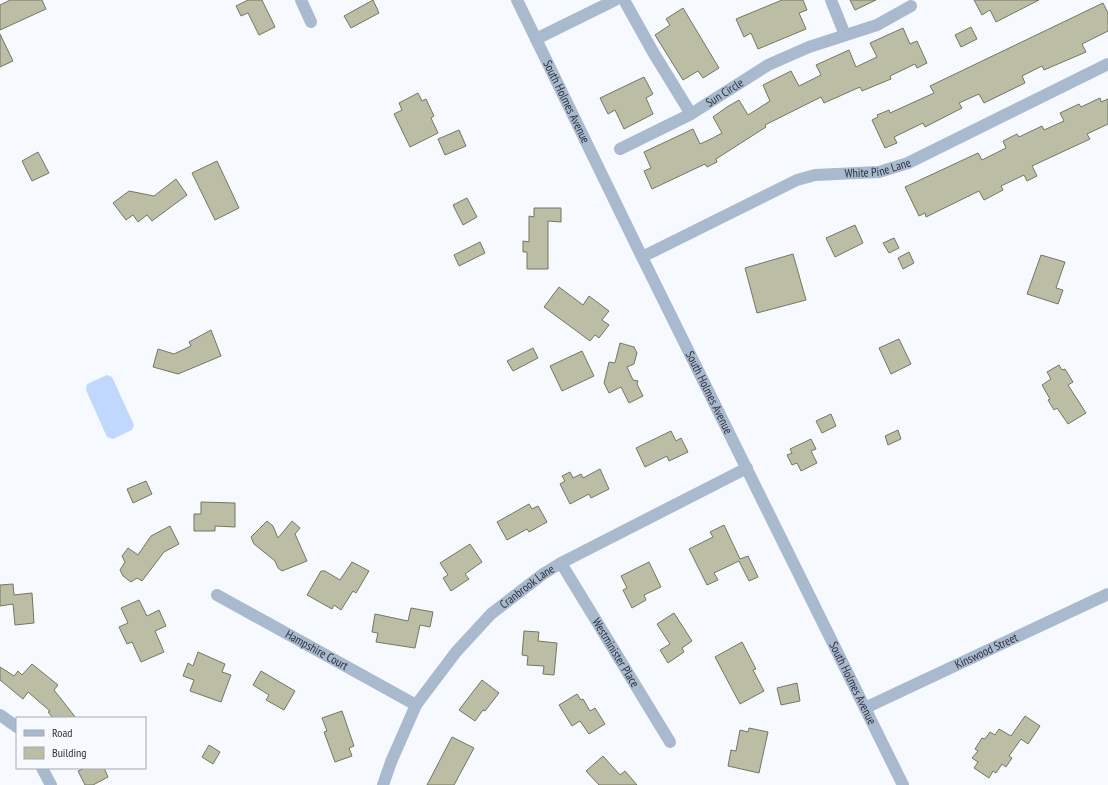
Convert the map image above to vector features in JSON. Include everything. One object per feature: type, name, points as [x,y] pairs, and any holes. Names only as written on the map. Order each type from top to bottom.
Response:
[{"type":"street","points":[[301,0],[311,22]]},
{"type":"street","name":"South Holmes Avenue","points":[[517,0],[642,257],[903,785]]},
{"type":"street","points":[[536,39],[615,0]]},
{"type":"street","points":[[624,0],[652,52],[691,114]]},
{"type":"street","points":[[831,0],[845,35]]},
{"type":"street","name":"Sun Circle","points":[[620,149],[691,114],[768,65],[809,47],[877,25],[911,6]]},
{"type":"street","name":"White Pine Lane","points":[[642,257],[797,180],[815,175],[879,172],[908,163],[1108,64]]},
{"type":"street","name":"Cranbrook Lane","points":[[384,785],[391,762],[416,705],[456,652],[491,614],[543,574],[561,563],[747,468]]},
{"type":"street","name":"Westminister Place","points":[[561,563],[670,742]]},
{"type":"street","name":"Kinswood Street","points":[[865,708],[1108,594]]},
{"type":"street","name":"Hampshire Court","points":[[217,595],[416,705]]},
{"type":"street","points":[[0,715],[16,726]]},
{"type":"street","points":[[42,769],[50,785]]},
{"type":"shaded area","points":[[107,375],[112,377],[134,425],[132,430],[113,439],[107,437],[86,390],[87,384]]},
{"type":"building","points":[[10,0],[42,0],[46,9],[0,30],[0,5]]},
{"type":"building","points":[[248,0],[262,0],[275,27],[259,35],[248,13],[241,16],[236,6]]},
{"type":"building","points":[[373,0],[379,13],[351,28],[344,16]]},
{"type":"building","points":[[782,0],[803,0],[807,10],[799,13],[806,29],[758,49],[751,33],[744,37],[736,19]]},
{"type":"building","points":[[850,0],[876,0],[855,10]]},
{"type":"building","points":[[974,0],[1039,0],[996,22],[990,10],[982,15]]},
{"type":"building","points":[[1103,3],[1108,13],[1108,31],[1082,44],[1086,52],[1044,70],[1042,66],[1022,76],[1025,83],[984,103],[979,94],[959,103],[962,108],[925,127],[923,123],[894,137],[897,143],[885,148],[872,120],[878,117],[877,115],[889,110],[890,113],[934,93],[930,86]]},
{"type":"building","points":[[683,8],[719,68],[703,78],[698,71],[683,80],[655,35],[670,25],[666,19]]},
{"type":"building","points":[[971,27],[977,39],[961,47],[955,35]]},
{"type":"building","points":[[903,28],[910,44],[917,41],[927,63],[917,68],[915,64],[890,76],[891,79],[862,91],[860,87],[824,103],[821,97],[765,125],[766,127],[716,159],[717,162],[707,167],[705,164],[652,189],[644,171],[651,168],[644,152],[693,129],[700,144],[713,138],[722,133],[713,117],[727,107],[739,100],[748,115],[770,101],[763,85],[791,71],[799,86],[821,75],[816,65],[849,50],[856,67],[877,57],[870,43]]},
{"type":"building","points":[[0,34],[13,61],[0,67]]},
{"type":"building","points":[[644,77],[653,94],[646,98],[653,114],[624,129],[615,110],[608,114],[600,98]]},
{"type":"building","points":[[418,93],[422,101],[426,99],[434,116],[431,118],[438,133],[410,147],[394,114],[402,110],[399,103]]},
{"type":"building","points":[[1100,98],[1101,102],[1108,99],[1108,124],[1087,134],[1090,139],[1032,166],[1037,176],[1027,181],[1024,175],[1001,186],[1003,190],[984,200],[979,191],[926,217],[925,213],[919,216],[905,187],[978,153],[982,160],[1006,148],[1003,141],[1017,134],[1019,137],[1042,126],[1044,130],[1064,121],[1060,113],[1079,104],[1081,107]]},
{"type":"building","points":[[459,130],[466,146],[445,155],[438,139]]},
{"type":"building","points":[[38,152],[49,173],[32,181],[22,161]]},
{"type":"building","points":[[217,161],[239,208],[215,220],[192,173]]},
{"type":"building","points":[[176,179],[187,195],[152,221],[147,215],[138,222],[133,215],[126,220],[113,203],[129,191],[154,196]]},
{"type":"building","points":[[467,198],[477,217],[463,225],[453,205]]},
{"type":"building","points":[[534,208],[561,208],[561,222],[548,221],[548,269],[527,269],[527,252],[523,252],[523,241],[529,242],[529,216],[534,217]]},
{"type":"building","points":[[855,225],[863,243],[835,257],[826,238]]},
{"type":"building","points":[[894,238],[899,248],[889,253],[883,243]]},
{"type":"building","points":[[480,242],[485,253],[459,266],[454,255]]},
{"type":"building","points":[[909,252],[914,263],[903,269],[898,258]]},
{"type":"building","points":[[793,254],[806,300],[757,313],[745,268]]},
{"type":"building","points":[[1041,255],[1065,262],[1056,288],[1063,290],[1058,304],[1027,294]]},
{"type":"building","points":[[559,287],[583,305],[589,296],[609,311],[602,320],[609,325],[599,338],[595,335],[590,341],[544,307]]},
{"type":"building","points":[[211,330],[221,356],[178,374],[153,367],[158,349],[174,354],[191,346],[189,342]]},
{"type":"building","points":[[899,339],[911,364],[891,374],[879,348]]},
{"type":"building","points":[[620,343],[634,347],[637,353],[634,364],[627,367],[633,380],[638,381],[637,384],[643,396],[629,403],[621,387],[609,393],[604,383],[609,362],[615,363]]},
{"type":"building","points":[[533,348],[538,358],[513,371],[507,361]]},
{"type":"building","points":[[582,351],[594,376],[562,391],[550,366]]},
{"type":"building","points":[[1059,365],[1062,370],[1065,369],[1073,382],[1068,385],[1086,413],[1068,424],[1057,408],[1054,410],[1042,385],[1051,379],[1047,372]]},
{"type":"building","points":[[831,414],[836,426],[822,433],[816,421]]},
{"type":"building","points":[[898,430],[901,439],[888,445],[885,436]]},
{"type":"building","points":[[671,431],[676,441],[681,438],[688,452],[669,461],[667,456],[645,467],[636,448]]},
{"type":"building","points":[[811,439],[816,449],[811,451],[817,463],[801,471],[797,463],[792,465],[787,455],[792,453],[790,449]]},
{"type":"building","points":[[600,469],[609,489],[591,498],[589,494],[570,504],[560,484],[565,481],[562,476],[570,472],[573,478],[581,474],[583,478]]},
{"type":"building","points":[[146,481],[152,494],[133,503],[127,489]]},
{"type":"building","points":[[201,502],[235,503],[235,527],[215,526],[215,531],[194,531],[194,514],[201,514]]},
{"type":"building","points":[[529,504],[532,509],[538,506],[547,522],[529,532],[527,529],[507,540],[497,522]]},
{"type":"building","points":[[267,521],[273,526],[278,538],[292,521],[300,528],[295,534],[307,561],[282,571],[278,568],[275,561],[254,544],[251,537]]},
{"type":"building","points":[[724,525],[740,559],[748,556],[758,577],[749,581],[739,561],[714,573],[718,580],[707,585],[689,549],[713,537],[710,532]]},
{"type":"building","points":[[170,526],[179,544],[164,552],[142,581],[137,578],[131,582],[123,576],[120,570],[125,562],[122,556],[128,548],[138,555],[151,536]]},
{"type":"building","points":[[470,544],[482,562],[465,574],[469,579],[451,591],[443,578],[448,575],[440,563]]},
{"type":"building","points":[[352,562],[369,571],[356,593],[353,591],[341,610],[334,605],[332,609],[307,595],[321,571],[325,571],[340,580]]},
{"type":"building","points":[[649,562],[661,587],[644,595],[646,600],[632,608],[623,590],[627,588],[621,576]]},
{"type":"building","points":[[13,584],[14,595],[32,593],[34,623],[15,625],[13,604],[0,606],[0,585]]},
{"type":"building","points":[[139,600],[147,616],[159,610],[166,626],[155,631],[164,652],[141,662],[132,642],[127,644],[119,627],[128,623],[121,608]]},
{"type":"building","points":[[411,608],[433,612],[430,627],[420,625],[415,648],[376,642],[378,633],[372,632],[375,614],[408,621]]},
{"type":"building","points":[[674,613],[692,641],[682,648],[684,652],[668,663],[660,650],[670,644],[657,624]]},
{"type":"building","points":[[524,631],[539,632],[538,641],[557,643],[554,675],[543,674],[544,666],[527,665],[528,656],[522,655]]},
{"type":"building","points":[[742,642],[756,669],[753,670],[764,691],[740,704],[715,657]]},
{"type":"building","points":[[198,652],[225,664],[222,672],[231,675],[221,702],[190,691],[194,680],[183,676],[188,663],[193,666]]},
{"type":"building","points":[[32,664],[58,685],[54,690],[75,717],[52,717],[48,712],[50,711],[28,692],[23,699],[0,680],[0,667],[14,676],[18,671],[22,675]]},
{"type":"building","points":[[261,671],[295,691],[284,710],[266,700],[269,695],[253,685]]},
{"type":"building","points":[[482,680],[499,693],[475,721],[459,710]]},
{"type":"building","points":[[797,683],[800,701],[781,705],[777,688]]},
{"type":"building","points":[[577,694],[581,700],[583,699],[590,711],[595,708],[605,724],[589,734],[580,721],[572,726],[559,705]]},
{"type":"building","points":[[342,711],[354,746],[349,748],[352,756],[335,762],[324,732],[327,731],[322,718]]},
{"type":"building","points":[[1025,716],[1040,726],[1028,744],[1021,739],[1009,756],[1012,758],[1006,767],[1002,764],[996,773],[993,771],[989,778],[974,768],[978,762],[972,758],[978,751],[975,749],[982,738],[985,739],[990,732],[995,735],[999,729],[1011,736]]},
{"type":"building","points":[[749,728],[768,732],[759,773],[728,766],[731,750],[736,751],[740,730],[748,732]]},
{"type":"building","points":[[452,737],[474,748],[454,785],[427,785]]},
{"type":"building","points":[[209,745],[220,752],[213,764],[202,757]]},
{"type":"building","points":[[603,756],[620,775],[625,771],[637,785],[599,785],[586,771]]},
{"type":"building","points":[[83,769],[104,769],[108,777],[93,785],[85,785],[78,771]]}]
